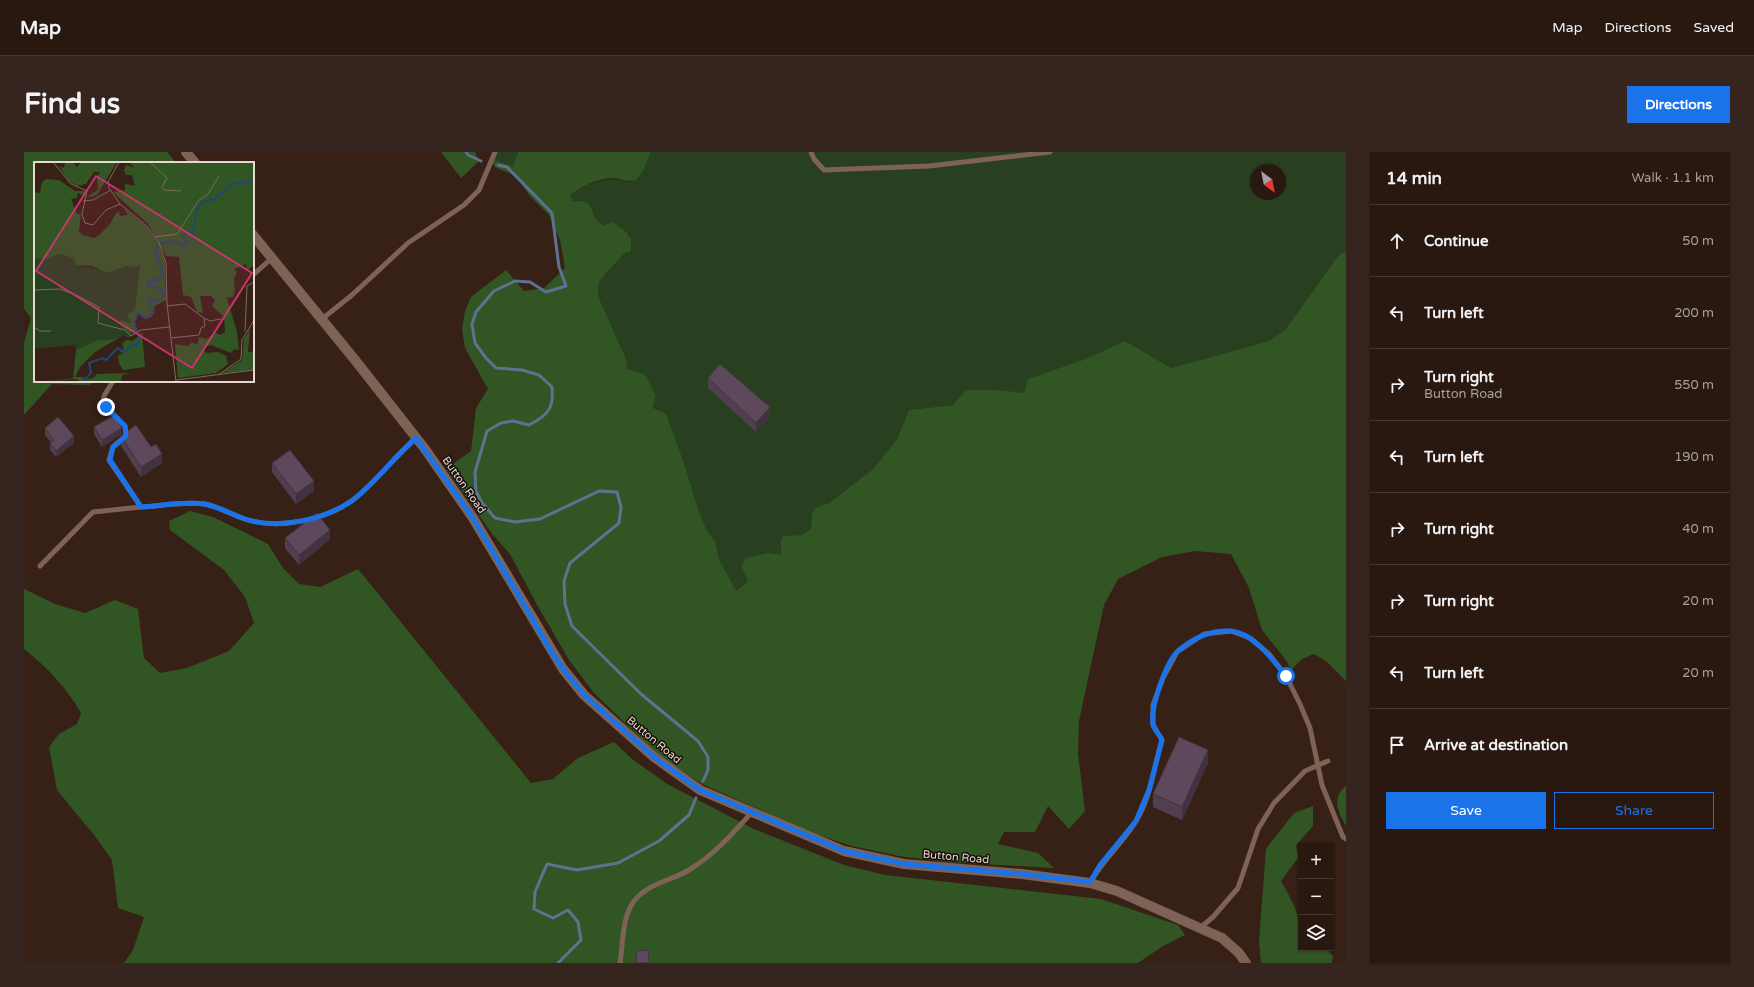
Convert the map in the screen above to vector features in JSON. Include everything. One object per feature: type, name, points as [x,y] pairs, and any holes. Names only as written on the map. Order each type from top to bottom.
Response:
[{"type":"street","points":[[186,152],[194,162]]},
{"type":"street","name":"Button Road","points":[[254,236],[416,438],[473,518],[563,669],[584,695],[654,757],[682,778],[700,790],[844,851],[904,864],[1022,874],[1090,882],[1118,891],[1199,929],[1222,938],[1239,953],[1246,963]]},
{"type":"lane","points":[[322,319],[352,295],[408,244],[469,200],[479,190],[495,152]]},
{"type":"lane","points":[[811,152],[814,159],[824,170],[929,166],[1050,152]]},
{"type":"lane","points":[[254,274],[272,258]]},
{"type":"lane","points":[[112,382],[104,396],[103,401],[106,407],[125,426],[126,436],[113,447],[110,460],[141,507]]},
{"type":"lane","points":[[40,566],[93,512],[141,507],[204,504],[225,510],[245,519],[267,524],[316,517],[334,511],[352,500],[365,489],[416,438]]},
{"type":"lane","points":[[1090,882],[1100,865],[1136,821],[1149,790],[1162,740],[1153,726],[1153,705],[1163,678],[1177,652],[1204,634],[1231,631],[1250,638],[1269,654],[1286,676],[1310,728],[1317,766],[1332,811],[1343,837],[1346,839]]},
{"type":"lane","points":[[1199,929],[1213,917],[1238,888],[1258,829],[1274,804],[1305,771],[1328,761]]},
{"type":"lane","points":[[620,963],[627,917],[633,902],[641,893],[655,885],[688,871],[703,861],[752,812]]},
{"type":"green space","points":[[24,152],[167,152],[175,162],[34,162],[34,382],[93,382],[89,385],[52,384],[24,415],[24,343],[31,318],[24,309]]},
{"type":"green space","points":[[441,152],[475,152],[479,161],[461,178]]},
{"type":"green space","points":[[496,152],[518,152],[513,166],[490,159]]},
{"type":"green space","points":[[518,152],[651,152],[642,172],[636,180],[630,181],[614,178],[602,179],[585,186],[570,195],[573,202],[582,201],[589,204],[596,219],[603,225],[612,222],[625,231],[630,237],[630,252],[625,253],[599,282],[599,298],[627,361],[626,369],[645,374],[656,396],[653,408],[666,414],[684,463],[699,512],[707,531],[715,541],[719,559],[736,591],[748,582],[741,566],[746,558],[768,553],[781,555],[781,541],[783,536],[802,535],[811,529],[812,514],[815,508],[829,503],[873,469],[897,439],[909,410],[953,405],[966,390],[996,390],[1024,393],[1028,379],[1083,360],[1125,341],[1171,368],[1269,341],[1285,330],[1338,256],[1346,251],[1346,681],[1326,661],[1314,654],[1302,659],[1291,670],[1286,660],[1262,630],[1249,588],[1231,554],[1195,551],[1162,557],[1118,579],[1104,605],[1079,721],[1078,753],[1085,811],[1069,829],[1048,806],[1035,832],[1004,832],[998,844],[1038,853],[1054,868],[947,862],[899,856],[852,846],[815,834],[702,784],[658,755],[594,693],[569,660],[510,554],[493,535],[446,469],[471,451],[476,408],[488,389],[465,348],[462,330],[465,311],[471,297],[506,270],[524,291],[544,288],[565,268],[560,240],[549,215],[529,195],[516,176],[495,167],[490,159],[513,166]]},
{"type":"green space","points":[[651,152],[1346,152],[1346,251],[1338,256],[1285,330],[1269,341],[1171,368],[1125,341],[1083,360],[1024,394],[996,390],[953,405],[909,410],[897,439],[873,469],[829,503],[815,508],[812,514],[811,529],[802,535],[783,536],[781,541],[781,555],[741,567],[748,582],[736,592],[719,559],[715,541],[707,531],[699,512],[676,442],[653,408],[656,396],[645,374],[626,369],[627,361],[599,298],[599,282],[625,253],[630,252],[630,235],[612,222],[604,225],[596,219],[594,213],[573,202],[570,195],[584,186],[599,181],[614,179],[631,182],[641,172]]},
{"type":"green space","points":[[190,511],[213,517],[268,544],[283,568],[299,584],[320,587],[358,569],[531,783],[553,779],[578,758],[614,742],[632,759],[667,784],[754,829],[844,865],[885,875],[1101,899],[1178,925],[1185,935],[1163,946],[1138,963],[124,963],[133,950],[144,917],[118,908],[112,860],[94,835],[57,790],[49,747],[59,734],[77,724],[81,713],[56,678],[24,649],[24,589],[55,604],[85,613],[115,600],[138,609],[144,658],[160,673],[187,668],[229,651],[254,623],[245,597],[224,570],[170,530],[169,521]]},
{"type":"green space","points":[[1346,786],[1346,826],[1337,805],[1337,800],[1341,791]]},
{"type":"green space","points":[[1313,806],[1313,826],[1296,845],[1298,858],[1281,881],[1298,916],[1298,951],[1329,951],[1333,956],[1332,963],[1261,963],[1259,941],[1266,849],[1294,813]]},
{"type":"building","points":[[720,364],[770,407],[756,423],[708,378]]},
{"type":"building","points":[[114,415],[122,428],[102,440],[94,427]]},
{"type":"building","points":[[58,417],[74,436],[56,451],[50,443],[54,440],[45,428]]},
{"type":"building","points":[[136,425],[151,447],[156,444],[162,454],[141,467],[121,436]]},
{"type":"building","points":[[290,450],[314,481],[296,494],[272,463]]},
{"type":"building","points":[[317,513],[330,530],[299,555],[285,538]]},
{"type":"building","points":[[1179,737],[1208,750],[1182,807],[1153,794]]},
{"type":"building","points":[[648,950],[649,963],[637,963],[636,951]]},
{"type":"waterway","points":[[466,152],[468,155],[481,161]]},
{"type":"waterway","points":[[498,165],[507,167],[552,213],[559,267],[566,286],[546,292],[530,282],[515,281],[494,291],[476,312],[472,324],[475,343],[486,358],[496,368],[522,370],[539,375],[552,387],[551,406],[541,418],[529,425],[513,421],[501,423],[487,431],[475,472],[476,491],[482,503],[495,518],[515,522],[540,519],[599,491],[617,492],[621,507],[619,523],[570,563],[564,581],[565,604],[572,626],[641,694],[698,741],[708,757],[708,770],[703,781]]},
{"type":"waterway","points":[[558,963],[581,940],[578,922],[568,910],[553,918],[534,909],[535,892],[547,864],[577,870],[618,863],[659,841],[689,815],[696,798]]},
{"type":"route","points":[[106,407],[125,426],[126,436],[113,447],[110,460],[141,507],[204,504],[225,510],[245,519],[267,524],[316,517],[334,511],[352,500],[365,489],[400,452],[416,438],[473,518],[505,570],[551,651],[563,669],[584,695],[654,757],[700,790],[844,851],[904,864],[936,868],[1022,874],[1090,882],[1100,865],[1136,821],[1149,790],[1162,740],[1153,726],[1153,705],[1163,678],[1177,652],[1204,634],[1231,631],[1250,638],[1269,654],[1286,676]]}]
